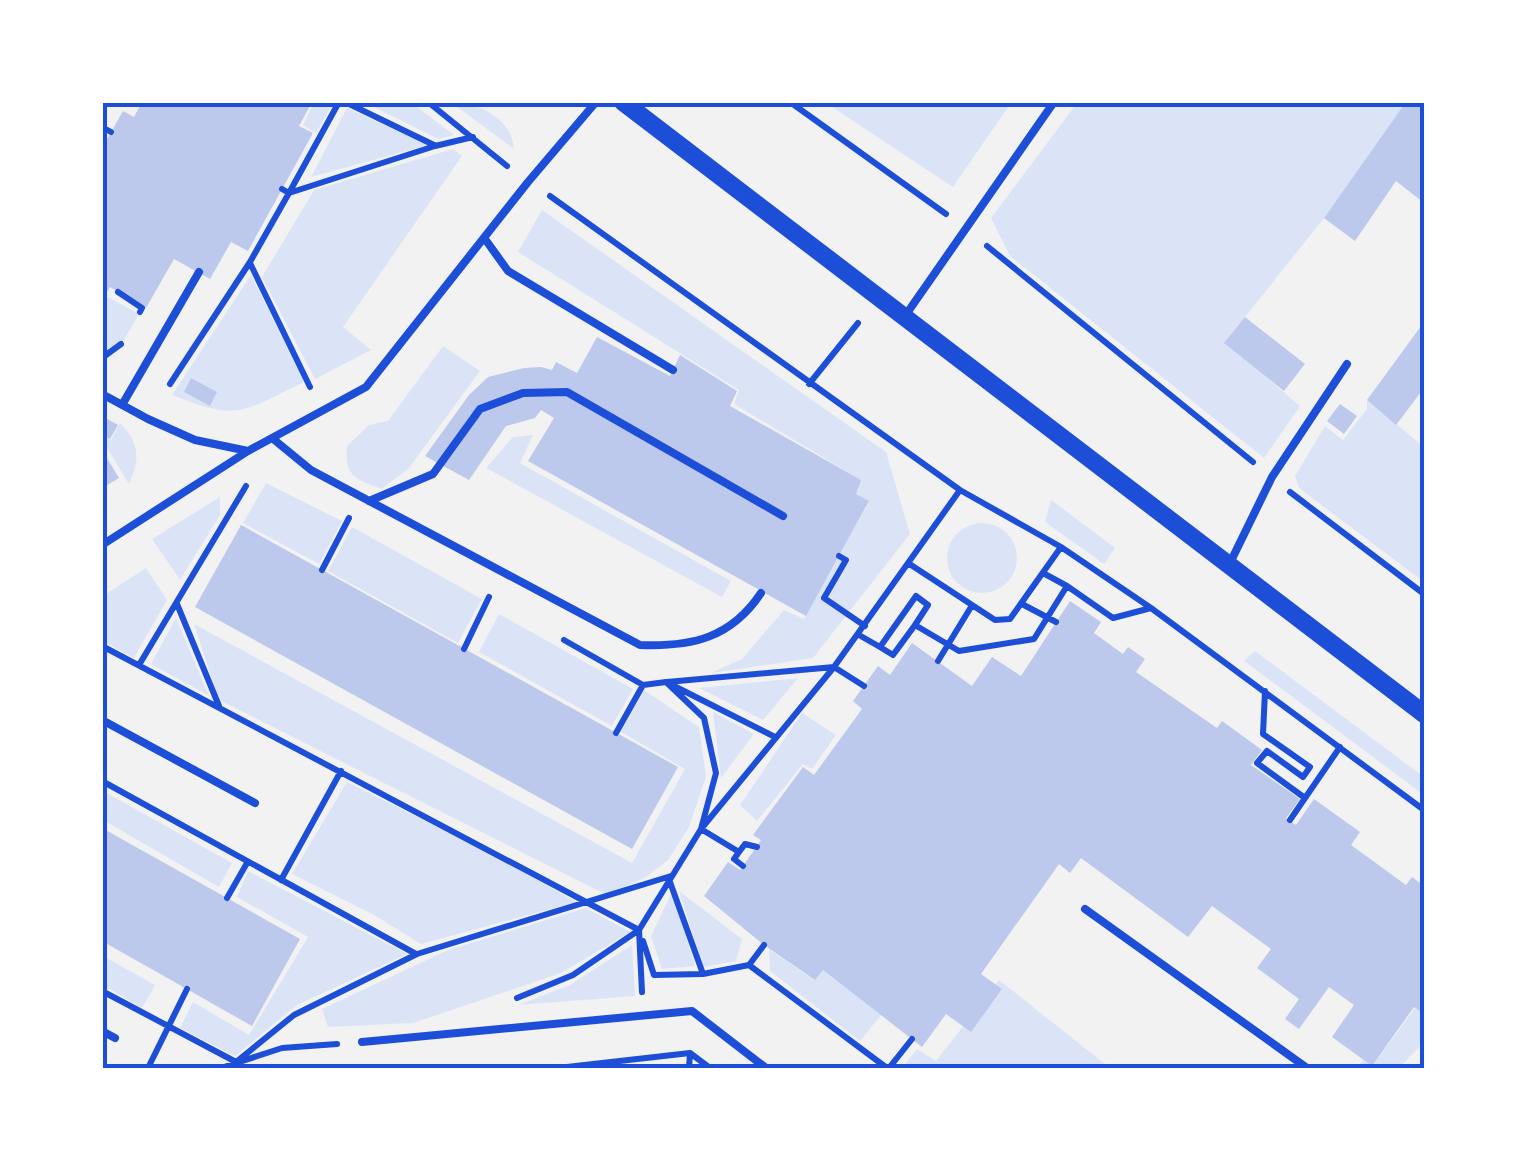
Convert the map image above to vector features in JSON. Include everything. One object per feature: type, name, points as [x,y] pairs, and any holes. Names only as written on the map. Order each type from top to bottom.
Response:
[{"type":"street","points":[[623,102],[1424,714]]},
{"type":"lane","points":[[102,546],[248,451],[366,387],[596,102]]},
{"type":"lane","points":[[903,318],[1054,102]]},
{"type":"lane","points":[[485,239],[508,272],[673,370]]},
{"type":"lane","points":[[122,405],[199,272]]},
{"type":"lane","points":[[1228,567],[1272,478],[1347,364]]},
{"type":"lane","points":[[369,501],[433,474],[480,409],[524,393],[567,392],[783,516]]},
{"type":"lane","points":[[102,394],[195,440],[248,451]]},
{"type":"lane","points":[[272,438],[312,470],[640,644],[676,646],[730,629],[747,614],[761,593]]},
{"type":"lane","points":[[102,720],[255,803]]},
{"type":"lane","points":[[1085,909],[1307,1068]]},
{"type":"lane","points":[[362,1042],[692,1011],[766,1068]]},
{"type":"lane","points":[[102,1031],[116,1038]]},
{"type":"path","points":[[148,419],[250,262],[286,191],[342,102],[435,146]]},
{"type":"path","points":[[428,102],[528,182],[809,384],[960,490],[1060,547],[1150,608],[1424,810]]},
{"type":"path","points":[[790,102],[967,229],[1272,478],[1424,594]]},
{"type":"path","points":[[102,127],[111,132]]},
{"type":"path","points":[[286,191],[473,136]]},
{"type":"path","points":[[250,262],[321,409]]},
{"type":"path","points":[[118,292],[142,308],[139,314]]},
{"type":"path","points":[[809,384],[878,299]]},
{"type":"path","points":[[102,358],[119,348],[129,331]]},
{"type":"path","points":[[139,666],[250,480]]},
{"type":"path","points":[[509,1000],[573,975],[639,930],[702,829],[834,667],[960,490]]},
{"type":"path","points":[[336,509],[365,526]]},
{"type":"path","points":[[322,570],[350,517]]},
{"type":"path","points":[[908,563],[995,620],[1010,619],[1060,547]]},
{"type":"path","points":[[839,556],[846,560],[824,598],[864,626]]},
{"type":"path","points":[[1043,573],[1067,586],[1094,611],[1114,618],[1150,608]]},
{"type":"path","points":[[915,624],[960,651],[1034,639],[1067,586]]},
{"type":"path","points":[[474,588],[506,607]]},
{"type":"path","points":[[858,634],[893,656],[928,605],[916,596],[880,647]]},
{"type":"path","points":[[464,649],[489,597]]},
{"type":"path","points":[[177,602],[219,706]]},
{"type":"path","points":[[1022,604],[1056,622]]},
{"type":"path","points":[[938,661],[971,606]]},
{"type":"path","points":[[558,636],[644,685],[834,667],[864,686]]},
{"type":"path","points":[[102,646],[639,930],[654,974],[703,974],[749,965],[764,945]]},
{"type":"path","points":[[666,682],[775,737]]},
{"type":"path","points":[[666,682],[704,718],[716,773],[702,829]]},
{"type":"path","points":[[616,733],[644,685]]},
{"type":"path","points":[[1265,690],[1262,734],[1310,768],[1303,778],[1305,798]]},
{"type":"path","points":[[1290,820],[1340,747]]},
{"type":"path","points":[[1303,778],[1266,751],[1258,763],[1305,798]]},
{"type":"path","points":[[280,880],[341,771]]},
{"type":"path","points":[[102,782],[417,954]]},
{"type":"path","points":[[702,829],[740,852]]},
{"type":"path","points":[[743,866],[734,859],[745,844],[757,847]]},
{"type":"path","points":[[227,898],[247,863]]},
{"type":"path","points":[[236,1062],[294,1014],[417,954],[671,878]]},
{"type":"path","points":[[671,878],[703,974]]},
{"type":"path","points":[[639,930],[644,1015]]},
{"type":"path","points":[[749,965],[888,1068],[912,1040]]},
{"type":"path","points":[[148,1068],[186,988]]},
{"type":"path","points":[[102,991],[236,1062]]},
{"type":"path","points":[[221,1068],[282,1048],[362,1042]]},
{"type":"path","points":[[558,1068],[690,1053],[710,1068]]},
{"type":"path","points":[[689,1068],[690,1053]]},
{"type":"shaded area","points":[[314,103],[332,105],[316,133],[303,125]]},
{"type":"shaded area","points":[[366,103],[412,103],[454,135],[438,139]]},
{"type":"shaded area","points":[[452,103],[492,114],[507,129],[514,149]]},
{"type":"shaded area","points":[[826,103],[1011,103],[953,187]]},
{"type":"shaded area","points":[[1077,103],[1406,103],[1324,218],[1225,342],[1300,406],[1264,458],[1010,256],[991,218]]},
{"type":"shaded area","points":[[347,108],[428,145],[311,177]]},
{"type":"shaded area","points":[[453,149],[462,156],[343,327],[371,350],[315,379],[262,277],[314,190]]},
{"type":"shaded area","points":[[542,210],[886,452],[910,534],[813,658],[711,673],[742,659],[784,610],[804,619],[869,502],[856,494],[861,480],[734,404],[739,390],[518,252]]},
{"type":"shaded area","points":[[251,275],[304,382],[240,410],[212,409],[172,395]]},
{"type":"shaded area","points":[[108,297],[139,314],[119,348],[103,358],[103,306]]},
{"type":"shaded area","points":[[443,346],[480,371],[409,468],[382,489],[359,479],[350,471],[347,446],[369,425],[388,421]]},
{"type":"shaded area","points":[[1367,400],[1424,447],[1424,582],[1299,488],[1295,476],[1325,426],[1343,440],[1367,409]]},
{"type":"shaded area","points":[[120,423],[135,444],[135,467],[129,484],[106,446],[103,447],[103,437],[111,440]]},
{"type":"shaded area","points":[[533,435],[520,463],[731,581],[722,597],[486,468],[513,437]]},
{"type":"shaded area","points":[[266,483],[342,521],[319,564],[243,523]]},
{"type":"shaded area","points":[[220,497],[220,515],[180,580],[152,539]]},
{"type":"shaded area","points":[[1051,500],[1115,548],[1104,564],[1045,522]]},
{"type":"shaded area","points":[[982,523],[1007,533],[1017,558],[1007,583],[982,593],[957,583],[947,558],[957,533]]},
{"type":"shaded area","points":[[352,527],[482,599],[458,643],[328,571]]},
{"type":"shaded area","points":[[146,568],[167,600],[134,658],[103,641],[103,596]]},
{"type":"shaded area","points":[[499,614],[633,689],[612,726],[479,652]]},
{"type":"shaded area","points":[[176,618],[209,696],[151,664]]},
{"type":"shaded area","points":[[194,624],[632,863],[685,769],[621,732],[644,690],[699,727],[706,777],[688,829],[668,860],[646,877],[607,895],[219,700]]},
{"type":"shaded area","points":[[1255,651],[1424,777],[1424,795],[1244,661]]},
{"type":"shaded area","points":[[798,678],[763,720],[699,688]]},
{"type":"shaded area","points":[[713,712],[754,734],[721,778]]},
{"type":"shaded area","points":[[802,713],[836,735],[812,769],[803,764],[757,821],[740,805]]},
{"type":"shaded area","points":[[347,782],[484,850],[576,902],[421,944],[374,915],[292,874]]},
{"type":"shaded area","points":[[103,791],[232,863],[219,887],[103,820]]},
{"type":"shaded area","points":[[248,871],[407,954],[297,1005],[235,1056],[180,1028],[193,1002],[249,1035],[308,937],[237,897]]},
{"type":"shaded area","points":[[679,891],[742,939],[736,961],[703,967]]},
{"type":"shaded area","points":[[672,892],[695,966],[662,969],[651,936]]},
{"type":"shaded area","points":[[586,908],[630,932],[561,973],[413,1023],[328,1027],[322,1009],[448,950]]},
{"type":"shaded area","points":[[632,945],[635,996],[518,1005],[570,985]]},
{"type":"shaded area","points":[[769,949],[814,980],[823,970],[881,1015],[860,1041],[770,971]]},
{"type":"shaded area","points":[[103,956],[155,985],[142,1008],[103,985]]},
{"type":"shaded area","points":[[999,980],[1110,1068],[902,1068],[917,1049],[936,1061]]},
{"type":"shaded area","points":[[1415,1008],[1424,1014],[1424,1042],[1399,1068],[1357,1068],[1363,1060],[1373,1065]]},
{"type":"building","points":[[142,102],[312,102],[299,126],[313,133],[248,251],[231,242],[210,279],[174,259],[146,308],[110,287],[102,300],[102,148],[123,111],[134,117]]},
{"type":"building","points":[[1406,102],[1424,105],[1424,203],[1396,181],[1355,241],[1324,218]]},
{"type":"building","points":[[1245,317],[1305,364],[1284,391],[1224,343]]},
{"type":"building","points":[[1424,322],[1424,388],[1396,425],[1367,400]]},
{"type":"building","points":[[597,337],[670,376],[680,355],[737,391],[730,406],[861,480],[856,494],[869,501],[806,616],[528,461],[554,418],[541,410],[535,418],[506,426],[469,480],[425,456],[469,395],[488,377],[524,368],[552,370],[556,362],[577,373]]},
{"type":"building","points":[[191,378],[217,392],[210,406],[184,392]]},
{"type":"building","points":[[1340,404],[1357,416],[1344,434],[1327,421]]},
{"type":"building","points":[[102,416],[118,425],[110,439],[102,435]]},
{"type":"building","points":[[102,450],[119,478],[102,488]]},
{"type":"building","points":[[241,525],[678,767],[632,849],[195,607]]},
{"type":"building","points":[[1070,601],[1101,622],[1094,633],[1123,654],[1128,647],[1145,659],[1136,672],[1217,728],[1222,721],[1262,750],[1251,765],[1300,799],[1286,818],[1296,825],[1314,799],[1360,832],[1351,845],[1406,885],[1412,877],[1424,886],[1424,1014],[1414,1007],[1372,1066],[1332,1037],[1354,1005],[1329,987],[1299,1029],[1285,1019],[1299,999],[1257,968],[1271,949],[1212,906],[1188,937],[1081,858],[1070,873],[1059,864],[981,974],[1002,989],[971,1032],[946,1014],[922,1047],[823,970],[815,980],[704,896],[728,862],[740,870],[761,840],[753,835],[803,767],[814,775],[862,709],[853,701],[878,666],[890,675],[912,643],[972,686],[992,657],[1021,676]]},
{"type":"building","points":[[102,828],[300,939],[252,1026],[102,941]]}]
